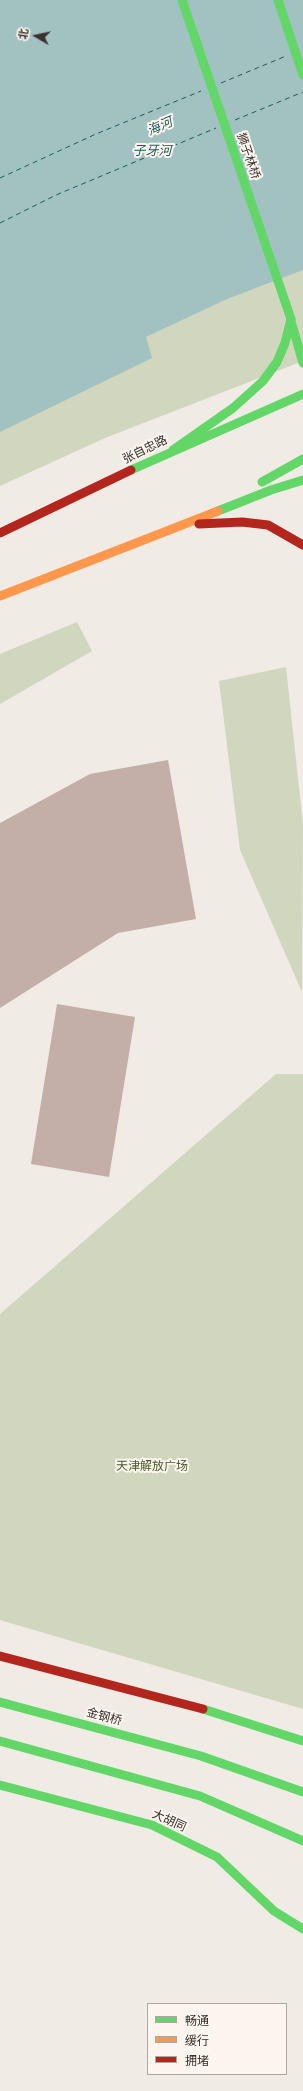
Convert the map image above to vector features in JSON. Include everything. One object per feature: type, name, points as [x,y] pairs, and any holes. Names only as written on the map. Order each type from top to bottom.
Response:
[{"type":"main road","name":"狮子林桥","points":[[182,0],[291,320],[303,363]]},
{"type":"main road","points":[[278,0],[303,75]]},
{"type":"main road","points":[[173,450],[233,408],[263,381],[277,362],[285,343],[291,320]]},
{"type":"main road","name":"张自忠路","points":[[0,533],[173,450],[303,394]]},
{"type":"main road","points":[[182,525],[303,459]]},
{"type":"main road","points":[[0,596],[271,490],[303,480]]},
{"type":"main road","points":[[182,525],[242,522],[268,525],[303,545]]},
{"type":"main road","points":[[0,1656],[204,1709],[303,1741]]},
{"type":"main road","name":"金钢桥","points":[[0,1702],[201,1756],[303,1792]]},
{"type":"main road","points":[[0,1741],[200,1796],[303,1840]]},
{"type":"main road","name":"大胡同","points":[[0,1785],[119,1815],[159,1828],[217,1857],[274,1911],[303,1929]]},
{"type":"green space","name":"子牙河","points":[[0,0],[303,0],[303,361],[105,438],[0,486]]},
{"type":"green space","points":[[77,622],[92,651],[0,704],[0,654]]},
{"type":"green space","points":[[286,667],[303,825],[302,992],[240,850],[219,681]]},
{"type":"green space","name":"天津解放广场","points":[[276,1074],[303,1074],[303,1709],[0,1620],[0,1314]]},
{"type":"water","name":"子牙河","points":[[0,0],[303,0],[303,270],[227,299],[146,337],[152,358],[0,432]]},
{"type":"building","points":[[168,760],[196,919],[118,933],[0,1008],[0,823],[90,774]]},
{"type":"building","points":[[57,1004],[135,1017],[109,1177],[31,1164]]},
{"type":"ferry route","points":[[221,83],[286,56]]},
{"type":"ferry route","points":[[0,178],[96,134],[201,91]]},
{"type":"ferry route","points":[[235,120],[303,92]]},
{"type":"ferry route","points":[[0,223],[56,195],[216,128]]},
{"type":"traffic: fast","points":[[182,0],[291,319]]},
{"type":"traffic: fast","points":[[278,0],[303,75]]},
{"type":"traffic: fast","points":[[173,450],[233,408],[263,381],[277,362],[285,343],[291,319]]},
{"type":"traffic: fast","points":[[291,321],[303,363]]},
{"type":"traffic: fast","points":[[131,470],[303,394]]},
{"type":"traffic: fast","points":[[262,482],[303,459]]},
{"type":"traffic: fast","points":[[218,511],[271,490],[303,480]]},
{"type":"traffic: fast","points":[[0,1702],[201,1756],[303,1792]]},
{"type":"traffic: fast","points":[[203,1709],[303,1741]]},
{"type":"traffic: fast","points":[[0,1741],[200,1796],[303,1841]]},
{"type":"traffic: fast","points":[[0,1785],[152,1825],[217,1857],[274,1911],[303,1929]]},
{"type":"traffic: slow","points":[[0,596],[218,511]]},
{"type":"traffic: jam","points":[[0,533],[131,470]]},
{"type":"traffic: jam","points":[[199,524],[242,522],[268,525],[303,545]]},
{"type":"traffic: jam","points":[[0,1656],[203,1709]]},
{"type":"water label","name":"海河","points":[[160,127]]}]
